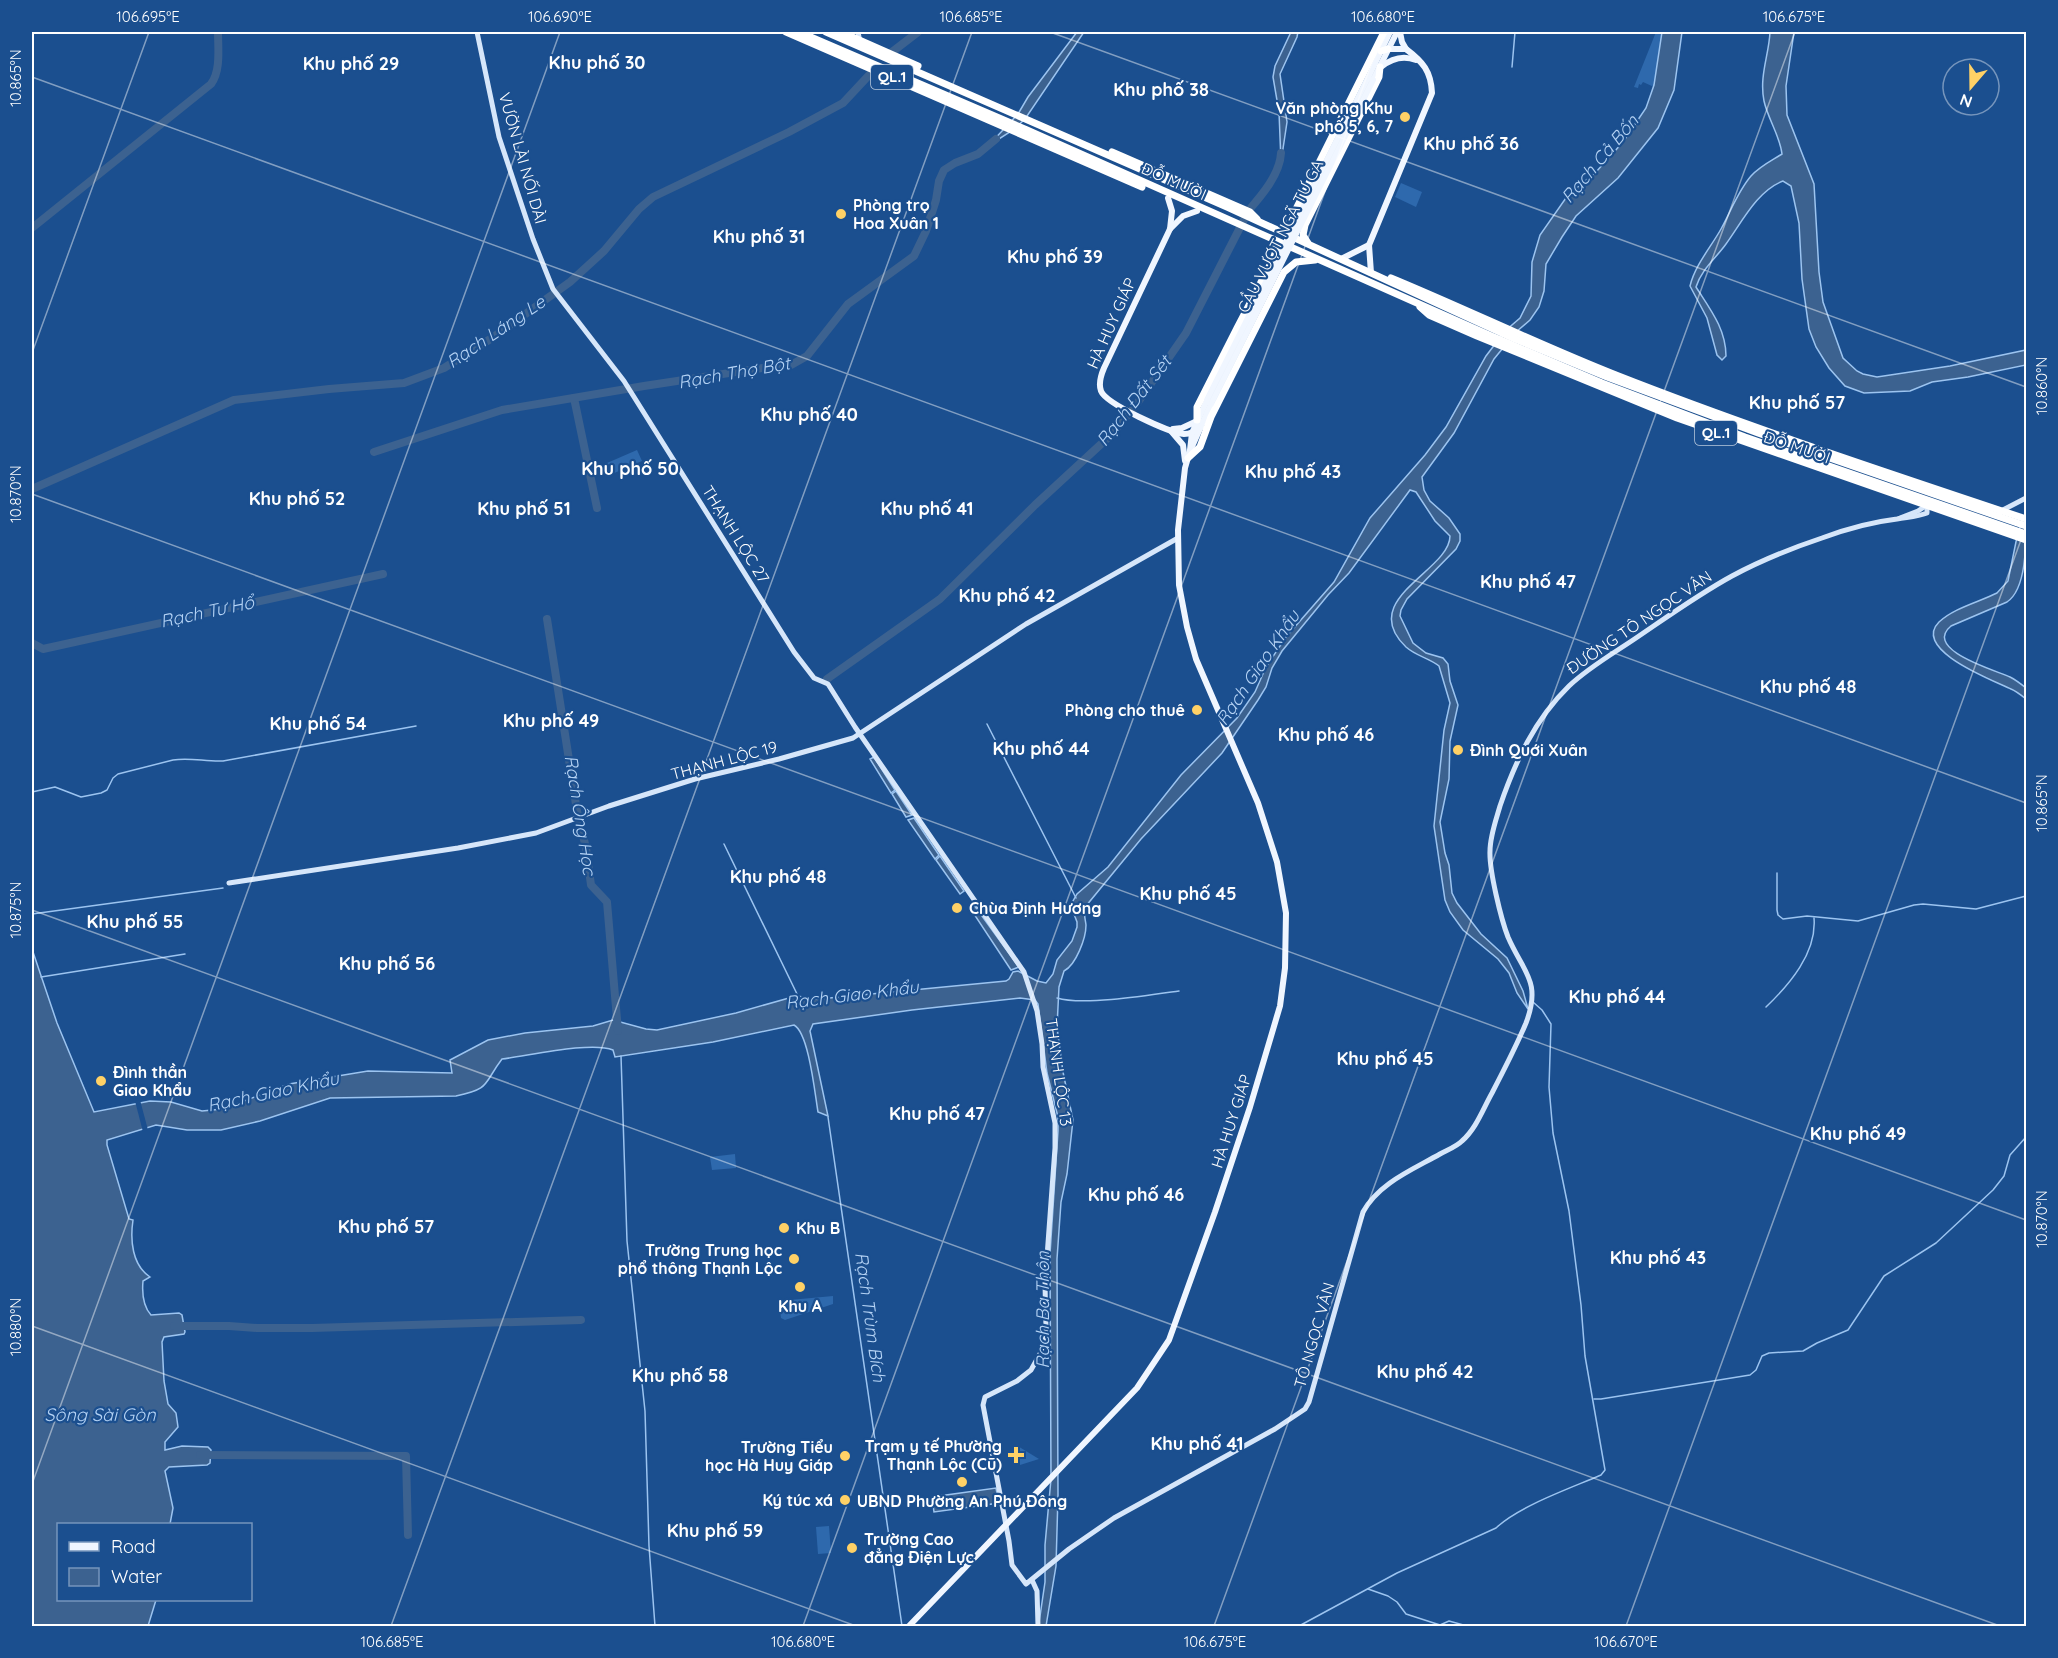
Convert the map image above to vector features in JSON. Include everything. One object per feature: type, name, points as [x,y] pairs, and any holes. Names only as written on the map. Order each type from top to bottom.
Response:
[{"type":"highway","name":"QL.1","points":[[786,32],[1023,131]]},
{"type":"highway","name":"QL.1","points":[[799,32],[997,120]]},
{"type":"highway","name":"QL.1","points":[[826,32],[860,43]]},
{"type":"highway","name":"QL.1","points":[[840,32],[1032,119]]},
{"type":"highway","points":[[1279,231],[1288,225],[1384,32]]},
{"type":"highway","points":[[1310,245],[1303,235],[1305,225],[1376,82],[1380,67]]},
{"type":"highway","name":"ĐỖ MƯỜI","points":[[1032,119],[1235,206],[1279,231],[1371,273]]},
{"type":"highway","name":"ĐỖ MƯỜI","points":[[1032,119],[1255,218]]},
{"type":"highway","name":"ĐỖ MƯỜI","points":[[1023,131],[1197,211],[1215,214]]},
{"type":"highway","name":"ĐỖ MƯỜI","points":[[1023,131],[1215,214]]},
{"type":"highway","points":[[1144,187],[1157,188]]},
{"type":"highway","name":"QL.1","points":[[1215,214],[1320,260],[1416,295],[1513,342]]},
{"type":"highway","points":[[1291,219],[1292,225],[1297,228],[1305,225]]},
{"type":"highway","points":[[1199,424],[1197,407],[1273,259],[1277,248],[1273,240]]},
{"type":"highway","points":[[1273,259],[1279,259],[1285,263],[1287,268]]},
{"type":"highway","points":[[1189,454],[1200,447],[1211,417],[1287,268],[1302,260],[1320,260]]},
{"type":"highway","name":"QL.1","points":[[1371,273],[1391,278],[1416,295],[1429,315],[1491,332],[1513,342]]},
{"type":"highway","name":"ĐỖ MƯỜI","points":[[1513,342],[1700,407],[1930,500],[1998,513],[2018,525]]},
{"type":"highway","name":"ĐỖ MƯỜI","points":[[1513,342],[1673,411],[1947,506],[2018,525]]},
{"type":"highway","name":"ĐỖ MƯỜI","points":[[1930,500],[1939,509],[2018,525]]},
{"type":"highway","points":[[1939,509],[1947,506]]},
{"type":"highway","name":"QL.1","points":[[2018,525],[2026,526]]},
{"type":"highway","name":"QL.1","points":[[2018,525],[2026,534]]},
{"type":"highway","name":"QL.1","points":[[2018,525],[2026,540]]},
{"type":"main road","points":[[1380,67],[1390,32]]},
{"type":"main road","points":[[1371,79],[1385,50],[1399,32]]},
{"type":"main road","points":[[1371,273],[1369,245],[1432,93],[1428,71],[1406,49],[1399,32]]},
{"type":"main road","points":[[1385,50],[1406,49]]},
{"type":"main road","points":[[1371,79],[1380,67],[1399,57],[1421,62]]},
{"type":"main road","name":"CẦU VƯỢT NGÃ TƯ GA","points":[[1199,424],[1371,79]]},
{"type":"main road","name":"HÀ HUY GIÁP","points":[[1168,198],[1172,211],[1170,230]]},
{"type":"main road","name":"HÀ HUY GIÁP","points":[[1192,432],[1180,433],[1133,414],[1109,401],[1102,393],[1101,376],[1170,230],[1182,216],[1197,211]]},
{"type":"main road","points":[[1341,259],[1369,245]]},
{"type":"main road","points":[[1168,428],[1199,424]]},
{"type":"main road","points":[[1189,454],[1192,432],[1199,424]]},
{"type":"main road","points":[[1178,538],[1185,468],[1199,424]]},
{"type":"main road","points":[[1168,428],[1183,445],[1185,468]]},
{"type":"main road","name":"HÀ HUY GIÁP","points":[[1006,1526],[1137,1388],[1172,1335],[1202,1253],[1250,1107],[1280,1006],[1285,968],[1286,913],[1273,847],[1258,803],[1206,686],[1187,627],[1179,585],[1178,538]]},
{"type":"main road","points":[[909,1626],[1006,1526]]},
{"type":"street","name":"VƯỜN LÀI NỐI DÀI","points":[[477,32],[499,137],[532,239],[555,291],[627,387]]},
{"type":"street","points":[[858,32],[860,43]]},
{"type":"street","name":"THẠNH LỘC 27","points":[[627,387],[794,652],[814,678],[828,684],[860,734]]},
{"type":"street","points":[[1998,513],[2026,498]]},
{"type":"street","name":"ĐƯỜNG TÔ NGỌC VÂN","points":[[1532,990],[1530,978],[1508,938],[1502,919],[1490,862],[1490,848],[1497,816],[1510,776],[1539,723],[1553,705],[1578,678],[1607,657],[1732,577],[1821,538],[1850,529],[1899,519],[1918,511],[1930,500]]},
{"type":"street","name":"THẠNH LỘC 19","points":[[229,883],[477,845],[536,833],[582,815],[695,779],[853,738],[1026,624],[1178,538]]},
{"type":"street","name":"THẠNH LỘC 13","points":[[860,734],[1024,972],[1035,1005],[1042,1044],[1043,1067],[1055,1123],[1045,1284],[1045,1338],[1041,1352],[1031,1370],[1017,1381],[985,1397],[983,1401],[1006,1526]]},
{"type":"street","name":"TÔ NGỌC VÂN","points":[[1025,1582],[1032,1580],[1114,1518],[1305,1410],[1361,1215],[1370,1200],[1387,1185],[1457,1146],[1470,1134],[1526,1024],[1532,990]]},
{"type":"street","points":[[1006,1526],[1012,1565],[1032,1589],[1037,1602]]},
{"type":"street","points":[[1032,1580],[1037,1591],[1038,1626]]},
{"type":"shaded area","points":[[1656,32],[1662,32],[1654,87],[1643,82],[1638,88],[1634,87]]},
{"type":"shaded area","points":[[1401,183],[1422,192],[1416,207],[1395,197]]},
{"type":"shaded area","points":[[637,450],[642,461],[612,474],[607,463]]},
{"type":"shaded area","points":[[735,1154],[736,1168],[712,1170],[710,1157]]},
{"type":"shaded area","points":[[833,1296],[833,1304],[785,1320],[781,1318],[779,1301]]},
{"type":"shaded area","points":[[1016,1445],[1039,1459],[1020,1465]]},
{"type":"shaded area","points":[[829,1526],[831,1553],[818,1554],[816,1527]]},
{"type":"water","points":[[1077,32],[1084,32],[1025,119],[1013,130],[988,146],[1018,114],[1028,97]]},
{"type":"water","points":[[1291,32],[1298,32],[1297,37],[1280,74],[1287,122],[1281,162],[1279,112],[1273,77],[1275,66]]},
{"type":"water","points":[[1662,32],[1682,32],[1674,90],[1658,128],[1618,178],[1576,216],[1546,264],[1544,291],[1539,307],[1494,359],[1454,433],[1422,477],[1424,490],[1430,501],[1449,518],[1460,534],[1460,541],[1456,549],[1407,599],[1400,616],[1413,643],[1426,653],[1443,658],[1448,664],[1450,681],[1458,705],[1450,741],[1449,779],[1440,822],[1452,893],[1481,934],[1507,958],[1523,991],[1528,1009],[1517,993],[1509,973],[1498,959],[1463,930],[1450,912],[1445,900],[1434,826],[1444,730],[1450,703],[1439,666],[1406,647],[1394,630],[1392,614],[1398,600],[1446,549],[1450,536],[1435,521],[1416,492],[1410,490],[1349,573],[1282,651],[1272,668],[1266,687],[1222,753],[1141,839],[1086,906],[1084,913],[1086,930],[1082,944],[1072,963],[1064,971],[1059,987],[1057,1027],[1073,1120],[1067,1174],[1061,1202],[1057,1259],[1056,1566],[1046,1626],[1040,1626],[1039,1623],[1045,1582],[1045,1545],[1051,1479],[1050,1254],[1058,1117],[1047,1073],[1038,1004],[1035,1000],[1020,998],[813,1024],[810,1031],[828,1116],[818,1112],[804,1040],[794,1025],[713,1042],[615,1057],[613,1050],[590,1047],[502,1059],[481,1088],[456,1096],[330,1098],[260,1121],[221,1130],[187,1130],[156,1125],[107,1140],[129,1219],[133,1220],[132,1244],[136,1259],[139,1266],[150,1277],[143,1281],[146,1307],[151,1315],[179,1313],[182,1315],[184,1334],[164,1337],[162,1342],[168,1404],[176,1413],[178,1427],[165,1442],[165,1450],[182,1446],[208,1447],[211,1450],[210,1463],[169,1467],[165,1471],[173,1508],[170,1523],[57,1523],[57,1601],[156,1601],[148,1626],[32,1626],[32,949],[57,1023],[94,1112],[150,1101],[171,1102],[202,1111],[223,1109],[289,1084],[368,1071],[452,1073],[450,1060],[488,1040],[525,1033],[593,1026],[613,1020],[657,1030],[736,1013],[796,996],[819,999],[1006,981],[1013,972],[1018,971],[1046,983],[1053,974],[1057,960],[1072,941],[1077,927],[1072,909],[1077,894],[1108,867],[1181,775],[1237,718],[1255,692],[1266,667],[1286,637],[1334,582],[1370,518],[1425,455],[1446,427],[1486,356],[1505,331],[1520,318],[1531,296],[1532,262],[1540,235],[1568,195],[1596,172],[1623,142],[1646,108],[1654,85]]},
{"type":"water","points":[[1770,32],[1794,32],[1786,86],[1787,115],[1814,184],[1823,302],[1843,358],[1857,371],[1877,377],[1950,366],[2026,350],[2026,365],[1932,382],[1910,391],[1864,393],[1845,386],[1829,368],[1816,347],[1809,329],[1802,279],[1799,223],[1791,186],[1783,181],[1765,192],[1758,200],[1698,281],[1696,287],[1716,320],[1723,337],[1726,356],[1722,360],[1717,355],[1707,318],[1690,286],[1699,263],[1721,229],[1746,182],[1758,169],[1782,154],[1766,108],[1763,92],[1763,74]]},
{"type":"water","points":[[2026,514],[2024,561],[2019,586],[2014,595],[2007,602],[1951,626],[1945,635],[1946,643],[1954,651],[1978,665],[2010,677],[2026,688],[2026,699],[2013,690],[1958,663],[1936,643],[1933,633],[1945,617],[1997,593],[2008,581],[2018,532]]},
{"type":"water","points":[[874,757],[895,790],[891,793],[870,759]]},
{"type":"water","points":[[896,791],[912,815],[906,817],[892,794]]},
{"type":"water","points":[[914,818],[939,855],[935,859],[908,820]]},
{"type":"water","points":[[940,856],[964,891],[960,894],[936,860]]},
{"type":"water","points":[[974,905],[1019,967],[1011,970],[970,908]]},
{"type":"water","points":[[996,1488],[999,1503],[934,1512],[932,1497]]},
{"type":"pier","points":[[140,1100],[148,1130],[143,1132],[135,1101]]},
{"type":"waterway","points":[[32,228],[211,84],[218,66],[218,32]]},
{"type":"waterway","name":"Rạch Láng Le","points":[[892,52],[918,32]]},
{"type":"waterway","points":[[1512,67],[1515,32]]},
{"type":"waterway","name":"Rạch Láng Le","points":[[32,489],[234,400],[404,383],[444,368],[492,338],[570,282],[604,251],[639,209],[653,197],[789,132],[843,103],[871,73]]},
{"type":"waterway","name":"Rạch Thợ Bột","points":[[374,452],[502,410],[644,386],[791,365],[807,356],[848,304],[914,256],[926,231],[944,170],[978,154],[996,139]]},
{"type":"waterway","name":"Rạch Đất Sét","points":[[827,679],[940,599],[1035,505],[1112,434],[1136,405],[1186,333],[1249,210],[1274,176],[1281,153]]},
{"type":"waterway","points":[[574,398],[597,508]]},
{"type":"waterway","name":"Rạch Tư Hổ","points":[[32,643],[43,649],[383,574]]},
{"type":"waterway","name":"Rạch Ông Học","points":[[547,619],[591,885],[607,902],[618,1031]]},
{"type":"waterway","points":[[987,724],[1076,898]]},
{"type":"waterway","points":[[32,792],[55,787],[81,797],[107,790],[113,778],[118,774],[173,760],[223,761],[416,726]]},
{"type":"waterway","name":"Rạch Giao Khẩu","points":[[724,844],[798,996]]},
{"type":"waterway","points":[[1777,873],[1777,910],[1778,915],[1783,919],[1807,916],[1858,921],[1914,905],[1976,909],[2026,896]]},
{"type":"waterway","points":[[32,914],[223,888]]},
{"type":"waterway","points":[[1766,1007],[1784,989],[1806,956],[1814,931],[1814,918]]},
{"type":"waterway","points":[[41,977],[185,954]]},
{"type":"waterway","points":[[1057,998],[1083,1001],[1179,991]]},
{"type":"waterway","points":[[1299,1626],[1397,1573],[1496,1528],[1531,1505],[1601,1475],[1605,1470],[1585,1356],[1569,1211],[1553,1133],[1549,1087],[1551,1024],[1542,1010],[1533,1002]]},
{"type":"waterway","points":[[621,1056],[627,1241],[645,1411],[649,1546],[655,1626]]},
{"type":"waterway","name":"Rạch Trùm Bích","points":[[828,1117],[902,1626]]},
{"type":"waterway","points":[[1594,1399],[1750,1375],[1756,1370],[1762,1356],[1769,1353],[1803,1351],[1848,1330],[1884,1276],[1936,1243],[1993,1190],[2004,1176],[2010,1155],[2026,1137]]},
{"type":"waterway","points":[[174,1326],[312,1328],[581,1320]]},
{"type":"waterway","points":[[200,1455],[406,1456],[408,1535]]},
{"type":"waterway","points":[[1368,1589],[1388,1596],[1397,1602],[1406,1614],[1440,1625],[1449,1621],[1467,1626]]},
{"type":"place","name":"Văn phòng Khu phố 5, 6, 7","points":[[1405,117]]},
{"type":"place","name":"Phòng trọ Hoa Xuân 1","points":[[841,214]]},
{"type":"place","name":"Phòng cho thuê","points":[[1197,710]]},
{"type":"place","name":"Đình Quới Xuân","points":[[1458,750]]},
{"type":"place","name":"Chùa Định Hương","points":[[957,908]]},
{"type":"place","name":"Đình thần Giao Khẩu","points":[[101,1081]]},
{"type":"place","name":"Khu B","points":[[784,1228]]},
{"type":"place","name":"Trường Trung học phổ thông Thạnh Lộc","points":[[794,1259]]},
{"type":"place","name":"Khu A","points":[[800,1287]]},
{"type":"place","name":"Trạm y tế Phường Thạnh Lộc (Cũ)","points":[[1016,1455]]},
{"type":"place","name":"Trường Tiểu học Hà Huy Giáp","points":[[845,1456]]},
{"type":"place","name":"UBND Phường An Phú Đông","points":[[962,1482]]},
{"type":"place","name":"Ký túc xá","points":[[845,1500]]},
{"type":"place","name":"Trường Cao đẳng Điện Lực","points":[[852,1548]]},
{"type":"district","name":"Khu phố 30","points":[[597,63]]},
{"type":"district","name":"Khu phố 29","points":[[351,64]]},
{"type":"district","name":"Khu phố 38","points":[[1161,90]]},
{"type":"district","name":"Khu phố 36","points":[[1471,144]]},
{"type":"district","name":"Khu phố 31","points":[[759,237]]},
{"type":"district","name":"Khu phố 39","points":[[1055,257]]},
{"type":"district","name":"Khu phố 57","points":[[1797,403]]},
{"type":"district","name":"Khu phố 40","points":[[809,415]]},
{"type":"district","name":"Khu phố 50","points":[[630,469]]},
{"type":"district","name":"Khu phố 43","points":[[1293,472]]},
{"type":"district","name":"Khu phố 52","points":[[297,499]]},
{"type":"district","name":"Khu phố 51","points":[[524,509]]},
{"type":"district","name":"Khu phố 41","points":[[927,509]]},
{"type":"district","name":"Khu phố 47","points":[[1528,582]]},
{"type":"district","name":"Khu phố 42","points":[[1007,596]]},
{"type":"district","name":"Khu phố 48","points":[[1808,687]]},
{"type":"district","name":"Khu phố 49","points":[[551,721]]},
{"type":"district","name":"Khu phố 54","points":[[318,724]]},
{"type":"district","name":"Khu phố 46","points":[[1326,735]]},
{"type":"district","name":"Khu phố 44","points":[[1041,749]]},
{"type":"district","name":"Khu phố 48","points":[[778,877]]},
{"type":"district","name":"Khu phố 45","points":[[1188,894]]},
{"type":"district","name":"Khu phố 55","points":[[135,922]]},
{"type":"district","name":"Khu phố 56","points":[[387,964]]},
{"type":"district","name":"Khu phố 44","points":[[1617,997]]},
{"type":"district","name":"Khu phố 45","points":[[1385,1059]]},
{"type":"district","name":"Khu phố 47","points":[[937,1114]]},
{"type":"district","name":"Khu phố 49","points":[[1858,1134]]},
{"type":"district","name":"Khu phố 46","points":[[1136,1195]]},
{"type":"district","name":"Khu phố 57","points":[[386,1227]]},
{"type":"district","name":"Khu phố 43","points":[[1658,1258]]},
{"type":"district","name":"Khu phố 42","points":[[1425,1372]]},
{"type":"district","name":"Khu phố 58","points":[[680,1376]]},
{"type":"district","name":"Khu phố 41","points":[[1197,1444]]},
{"type":"district","name":"Khu phố 59","points":[[715,1531]]},
{"type":"water label","name":"Rạch Cả Bốn","points":[[1600,159]]},
{"type":"water label","name":"Rạch Ba Thôn","points":[[1043,1310]]},
{"type":"water label","name":"Sông Sài Gòn","points":[[100,1415]]}]
